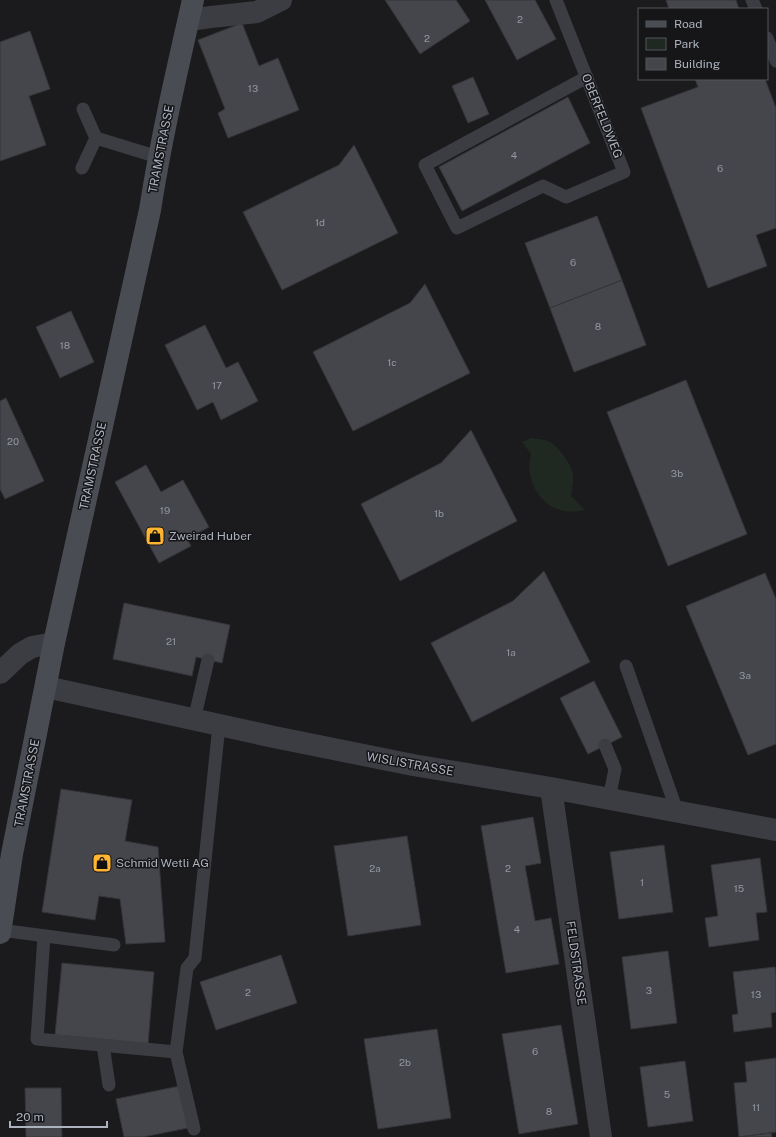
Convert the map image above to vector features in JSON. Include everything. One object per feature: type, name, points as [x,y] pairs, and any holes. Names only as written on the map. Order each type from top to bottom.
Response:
[{"type":"main road","name":"TRAMSTRASSE","points":[[0,932],[12,854],[54,643],[150,210],[158,157],[191,10]]},
{"type":"street","points":[[191,10],[211,17],[257,12],[281,0]]},
{"type":"street","points":[[0,673],[20,654],[32,647],[54,643]]},
{"type":"street","name":"WISLISTRASSE","points":[[46,687],[194,720],[413,765],[551,788],[776,830]]},
{"type":"street","name":"FELDSTRASSE","points":[[551,788],[601,1137]]},
{"type":"lane","name":"OBERFELDWEG","points":[[556,0],[587,77],[624,172],[566,197],[543,186],[457,228],[424,165],[587,77]]},
{"type":"lane","points":[[768,41],[776,61]]},
{"type":"lane","points":[[83,109],[96,138],[158,157]]},
{"type":"lane","points":[[82,168],[96,138]]},
{"type":"lane","points":[[194,720],[208,660]]},
{"type":"lane","points":[[626,666],[677,811]]},
{"type":"lane","points":[[194,1129],[176,1052],[187,968],[195,958],[219,725]]},
{"type":"lane","points":[[605,746],[615,769],[609,799]]},
{"type":"lane","points":[[0,932],[114,945]]},
{"type":"lane","points":[[44,936],[37,1039],[176,1052]]},
{"type":"lane","points":[[103,1045],[109,1085]]},
{"type":"green space","points":[[531,438],[550,442],[564,456],[570,465],[573,474],[571,496],[585,510],[575,512],[557,509],[543,500],[537,493],[530,475],[529,464],[531,454],[522,442]]},
{"type":"building","points":[[385,0],[456,0],[470,21],[420,54]]},
{"type":"building","points":[[485,0],[535,0],[556,39],[517,60]]},
{"type":"building","points":[[666,0],[736,0],[739,8],[669,8]]},
{"type":"building","points":[[242,23],[259,66],[278,58],[299,110],[228,138],[218,113],[225,109],[198,40]]},
{"type":"building","points":[[30,31],[50,89],[29,96],[46,145],[0,161],[0,42]]},
{"type":"building","points":[[473,77],[489,114],[468,123],[452,86]]},
{"type":"building","points":[[695,80],[765,80],[776,108],[776,228],[756,235],[767,266],[708,288],[641,108],[698,87]]},
{"type":"building","points":[[568,97],[590,143],[462,211],[439,167]]},
{"type":"building","points":[[354,145],[398,233],[282,290],[243,212],[339,165]]},
{"type":"building","points":[[597,216],[622,280],[550,308],[525,243]]},
{"type":"building","points":[[622,280],[646,345],[574,372],[550,308]]},
{"type":"building","points":[[425,284],[470,373],[353,431],[313,352],[410,303]]},
{"type":"building","points":[[71,311],[94,362],[60,378],[36,327]]},
{"type":"building","points":[[205,325],[226,368],[238,362],[258,401],[221,420],[213,402],[197,410],[165,345]]},
{"type":"building","points":[[686,380],[747,534],[668,566],[607,412]]},
{"type":"building","points":[[6,398],[44,481],[5,499],[0,489],[0,401]]},
{"type":"building","points":[[471,430],[517,521],[400,581],[361,504],[441,463]]},
{"type":"building","points":[[146,465],[161,492],[183,480],[209,527],[187,539],[191,546],[159,563],[115,482]]},
{"type":"building","points":[[544,571],[590,662],[472,722],[431,643],[513,601]]},
{"type":"building","points":[[765,573],[776,599],[776,744],[748,755],[686,606]]},
{"type":"building","points":[[124,603],[230,625],[222,663],[196,657],[192,676],[113,659]]},
{"type":"building","points":[[594,681],[622,737],[588,754],[560,698]]},
{"type":"building","points":[[61,789],[132,800],[125,841],[158,847],[165,942],[126,944],[120,899],[99,896],[95,920],[42,912]]},
{"type":"building","points":[[533,817],[541,863],[525,866],[535,921],[551,918],[559,964],[506,973],[481,826]]},
{"type":"building","points":[[407,836],[421,925],[348,936],[334,846]]},
{"type":"building","points":[[664,845],[673,912],[619,919],[610,852]]},
{"type":"building","points":[[760,858],[767,912],[756,913],[759,940],[709,947],[705,918],[718,916],[711,865]]},
{"type":"building","points":[[668,951],[677,1023],[631,1029],[622,957]]},
{"type":"building","points":[[281,955],[297,1003],[216,1030],[200,982]]},
{"type":"building","points":[[62,963],[154,972],[148,1044],[55,1035]]},
{"type":"building","points":[[775,967],[776,1012],[771,1013],[772,1027],[734,1032],[732,1015],[738,1014],[733,972]]},
{"type":"building","points":[[561,1025],[578,1124],[519,1134],[502,1034]]},
{"type":"building","points":[[437,1029],[451,1118],[378,1129],[364,1039]]},
{"type":"building","points":[[776,1058],[776,1132],[739,1137],[734,1083],[747,1082],[745,1062]]},
{"type":"building","points":[[685,1061],[693,1121],[648,1127],[640,1067]]},
{"type":"building","points":[[180,1086],[188,1128],[143,1137],[124,1137],[116,1099]]},
{"type":"building","points":[[25,1088],[61,1088],[62,1137],[26,1137]]},
{"type":"building","points":[[771,1133],[772,1137],[740,1137]]},
{"type":"place","name":"Zweirad Huber","points":[[155,536]]},
{"type":"place","name":"Schmid Wetli AG","points":[[102,863]]}]
